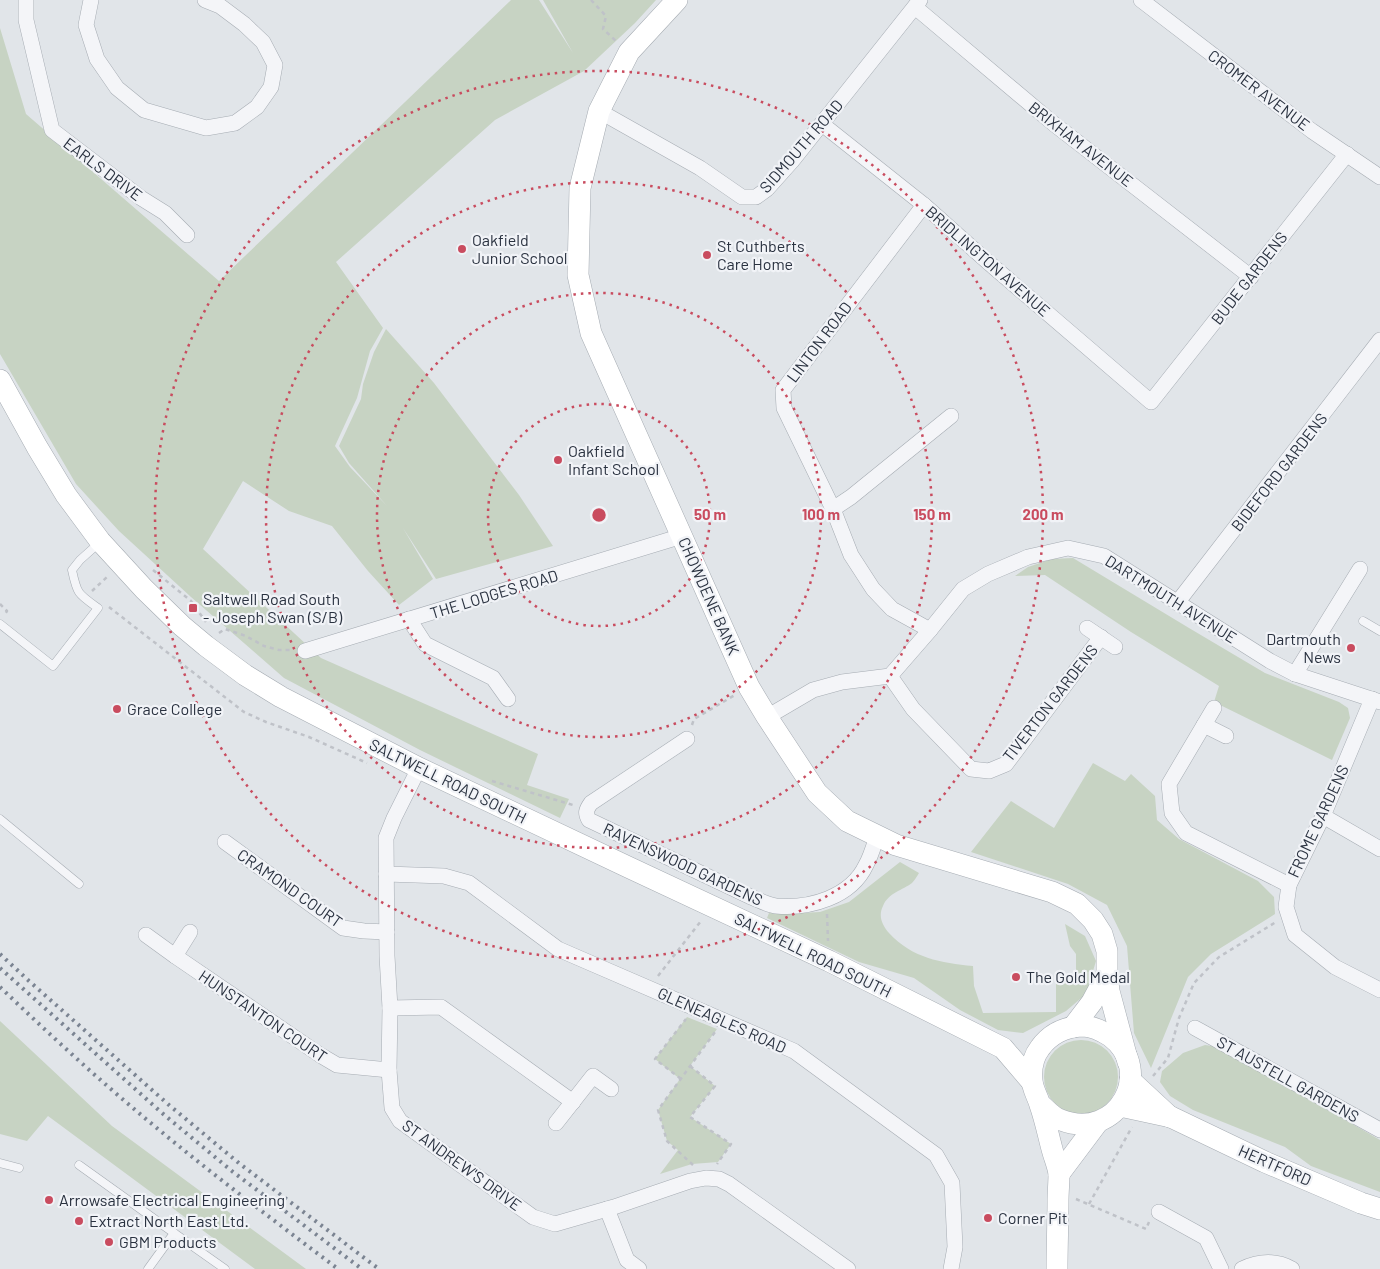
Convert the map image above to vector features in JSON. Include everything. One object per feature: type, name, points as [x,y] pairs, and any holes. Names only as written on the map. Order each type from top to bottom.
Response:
[{"type":"street","name":"EARLS DRIVE","points":[[26,0],[26,20],[52,130],[141,198],[164,213],[187,235]]},
{"type":"street","points":[[91,0],[86,25],[97,60],[118,88],[144,110],[206,128],[235,123],[257,107],[271,87],[275,64],[263,42],[244,24],[220,6],[205,0]]},
{"type":"street","name":"CHOWDENE BANK","points":[[677,0],[629,52],[599,111],[580,188],[578,275],[591,333],[749,687],[817,793],[847,821],[896,845],[1052,892],[1077,904],[1093,920],[1102,934],[1107,951],[1109,991],[1129,1071]]},
{"type":"street","name":"CROMER AVENUE","points":[[1143,1],[1312,131],[1380,177]]},
{"type":"street","name":"SIDMOUTH ROAD","points":[[599,111],[700,168],[742,197],[756,197],[767,189],[822,124],[918,3]]},
{"type":"street","name":"BRIXHAM AVENUE","points":[[918,3],[1054,124],[1250,277]]},
{"type":"street","name":"BRIDLINGTON AVENUE","points":[[822,124],[924,205],[1151,402]]},
{"type":"street","name":"BUDE GARDENS","points":[[1151,402],[1347,154]]},
{"type":"street","name":"LINTON ROAD","points":[[924,205],[783,390],[784,408],[833,509],[851,554],[873,589],[892,609],[930,630]]},
{"type":"street","name":"BIDEFORD GARDENS","points":[[1177,603],[1380,340]]},
{"type":"street","name":"SALTWELL ROAD SOUTH","points":[[0,380],[66,495],[100,541],[144,589],[182,626],[211,640],[245,675],[281,697],[419,768],[829,961],[1003,1048],[1032,1082]]},
{"type":"street","points":[[833,509],[851,497],[951,416]]},
{"type":"street","name":"THE LODGES ROAD","points":[[305,651],[682,536]]},
{"type":"street","name":"DARTMOUTH AVENUE","points":[[890,676],[963,589],[988,574],[1028,557],[1068,548],[1104,556],[1270,661],[1295,674],[1376,700]]},
{"type":"street","points":[[1295,674],[1360,569]]},
{"type":"street","points":[[409,619],[425,644],[494,678],[508,699]]},
{"type":"street","name":"TIVERTON GARDENS","points":[[1087,628],[1115,647]]},
{"type":"street","name":"TIVERTON GARDENS","points":[[890,676],[913,709],[971,769],[989,771],[1006,764],[1101,637]]},
{"type":"street","points":[[767,717],[813,690],[842,682],[890,676]]},
{"type":"street","name":"FROME GARDENS","points":[[1376,700],[1289,885],[1286,907],[1295,935],[1335,968],[1380,990]]},
{"type":"street","points":[[1214,708],[1170,784],[1172,813],[1186,833],[1289,885]]},
{"type":"street","points":[[1204,724],[1226,736]]},
{"type":"street","name":"RAVENSWOOD GARDENS","points":[[686,739],[590,803],[586,810],[589,820],[751,897],[775,906],[808,905],[826,900],[843,890],[855,880],[866,866],[877,836]]},
{"type":"street","name":"ST ANDREW'S DRIVE","points":[[419,768],[386,838],[387,956],[390,1008],[389,1070],[392,1108],[400,1121],[533,1217],[555,1224],[690,1181],[706,1178],[719,1179],[729,1184],[848,1269]]},
{"type":"street","points":[[1323,816],[1380,849]]},
{"type":"street","name":"CRAMOND COURT","points":[[225,842],[343,928],[387,932]]},
{"type":"street","name":"GLENEAGLES ROAD","points":[[386,874],[444,876],[469,883],[558,949],[794,1051],[936,1156],[952,1183],[955,1247],[951,1269]]},
{"type":"street","points":[[175,956],[190,932]]},
{"type":"street","name":"HUNSTANTON COURT","points":[[146,935],[337,1066],[389,1070]]},
{"type":"street","name":"CHOWDENE BANK","points":[[1073,1027],[1092,1002],[1107,974]]},
{"type":"street","points":[[390,1008],[441,1007],[573,1102]]},
{"type":"street","points":[[1040,1104],[1059,1120],[1083,1125],[1098,1122],[1111,1114],[1120,1106],[1127,1092],[1129,1071],[1117,1042],[1102,1031],[1086,1026],[1073,1027],[1059,1031],[1049,1038],[1039,1049],[1032,1064],[1032,1082],[1040,1104],[1058,1182],[1057,1269]]},
{"type":"street","name":"ST AUSTELL GARDENS","points":[[1195,1028],[1380,1130]]},
{"type":"street","name":"SALTWELL ROAD SOUTH","points":[[1003,1048],[1039,1049]]},
{"type":"street","name":"HERTFORD","points":[[1129,1071],[1171,1117]]},
{"type":"street","points":[[556,1123],[593,1076],[611,1089]]},
{"type":"street","name":"HERTFORD","points":[[1120,1106],[1171,1117],[1265,1162],[1361,1203],[1380,1209]]},
{"type":"street","points":[[1058,1182],[1098,1122]]},
{"type":"street","points":[[607,1209],[627,1260],[639,1269]]},
{"type":"street","points":[[1159,1212],[1206,1238],[1220,1269]]},
{"type":"street","points":[[1242,1269],[1267,1262],[1284,1265],[1292,1269]]},
{"type":"lane","points":[[0,624],[53,666],[98,608],[83,598],[77,590],[72,570],[100,541]]},
{"type":"lane","points":[[1363,621],[1380,631]]},
{"type":"lane","points":[[0,819],[79,884]]},
{"type":"lane","points":[[0,1163],[19,1168]]},
{"type":"lane","points":[[79,1165],[225,1269]]},
{"type":"lane","points":[[148,1269],[174,1233]]},
{"type":"path","points":[[591,0],[606,16],[603,29],[629,52]]},
{"type":"path","points":[[149,567],[191,601],[211,640],[225,629],[246,636],[264,646],[279,650],[305,651]]},
{"type":"path","points":[[96,597],[90,592],[111,573]]},
{"type":"path","points":[[108,606],[244,712],[309,737],[370,764]]},
{"type":"path","points":[[686,739],[694,719],[749,687]]},
{"type":"path","points":[[491,781],[586,810]]},
{"type":"path","points":[[826,900],[829,961]]},
{"type":"path","points":[[649,988],[712,906]]},
{"type":"path","points":[[1153,1075],[1168,1058],[1179,1018],[1194,983],[1219,957],[1288,914]]},
{"type":"path","points":[[680,1079],[655,1058],[694,1008]]},
{"type":"path","points":[[690,1066],[715,1086],[690,1117],[732,1144],[706,1178],[667,1141],[658,1110],[723,1020]]},
{"type":"path","points":[[1089,1204],[1142,1110]]},
{"type":"path","points":[[1058,1182],[1089,1204],[1146,1229],[1155,1209],[1159,1212]]},
{"type":"green space","points":[[511,0],[539,0],[573,53],[543,0],[656,0],[635,23],[584,71],[495,120],[336,262],[383,328],[370,351],[357,398],[335,446],[350,467],[387,506],[349,463],[339,446],[361,399],[363,384],[374,352],[386,329],[434,383],[519,495],[553,546],[436,579],[403,528],[433,579],[399,605],[368,571],[332,526],[289,511],[243,481],[203,549],[321,658],[538,754],[527,785],[569,799],[560,818],[420,750],[284,678],[119,531],[76,484],[0,354],[0,28],[26,114],[219,281]]},
{"type":"green space","points":[[1073,558],[1265,673],[1339,702],[1348,708],[1350,718],[1332,760],[1214,702],[1219,686],[1131,632],[1045,575],[1015,576],[1028,567],[1052,559]]},
{"type":"green space","points":[[1093,763],[1125,781],[1131,774],[1155,796],[1157,820],[1179,839],[1258,881],[1274,897],[1275,914],[1211,954],[1188,977],[1151,1068],[1134,1033],[1127,946],[1107,905],[1068,884],[971,852],[1011,801],[1054,828]]},
{"type":"green space","points":[[900,862],[919,873],[912,883],[892,895],[885,902],[881,913],[884,927],[898,941],[917,954],[938,961],[973,966],[974,986],[983,1013],[1056,1012],[1056,981],[1076,978],[1076,954],[1070,946],[1065,924],[1085,936],[1096,961],[1086,994],[1066,1011],[1023,1033],[998,1030],[960,1010],[914,978],[859,962],[767,918],[769,913],[820,912],[849,902]]},
{"type":"green space","points":[[687,1017],[717,1029],[690,1066],[715,1086],[690,1117],[731,1144],[718,1162],[692,1164],[660,1174],[678,1150],[667,1141],[658,1110],[680,1079],[655,1059]]},
{"type":"green space","points":[[0,1021],[112,1126],[306,1269],[255,1269],[48,1116],[27,1141],[0,1134]]},
{"type":"green space","points":[[1081,1040],[1102,1046],[1112,1056],[1118,1077],[1112,1098],[1102,1108],[1081,1114],[1060,1108],[1050,1098],[1044,1077],[1050,1056],[1060,1046]]},
{"type":"green space","points":[[1205,1045],[1220,1047],[1380,1140],[1380,1192],[1311,1166],[1285,1147],[1193,1110],[1170,1096],[1160,1082],[1162,1071],[1183,1053]]},
{"type":"railway","points":[[0,954],[169,1105],[240,1164],[379,1269]]},
{"type":"railway","points":[[0,968],[162,1113],[233,1172],[362,1269]]},
{"type":"railway","points":[[0,987],[75,1057],[152,1124],[221,1180],[338,1269]]},
{"type":"place","name":"Oakfield Junior School","points":[[462,249]]},
{"type":"place","name":"St Cuthberts Care Home","points":[[707,255]]},
{"type":"place","name":"Oakfield Infant School","points":[[558,460]]},
{"type":"place","name":"Saltwell Road South - Joseph Swan (S/B)","points":[[193,608]]},
{"type":"place","name":"Dartmouth News","points":[[1351,648]]},
{"type":"place","name":"Grace College","points":[[117,709]]},
{"type":"place","name":"The Gold Medal","points":[[1016,977]]},
{"type":"place","name":"Arrowsafe Electrical Engineering","points":[[49,1200]]},
{"type":"place","name":"Corner Pit","points":[[988,1218]]},
{"type":"place","name":"Extract North East Ltd.","points":[[79,1221]]},
{"type":"place","name":"GBM Products","points":[[109,1242]]}]
